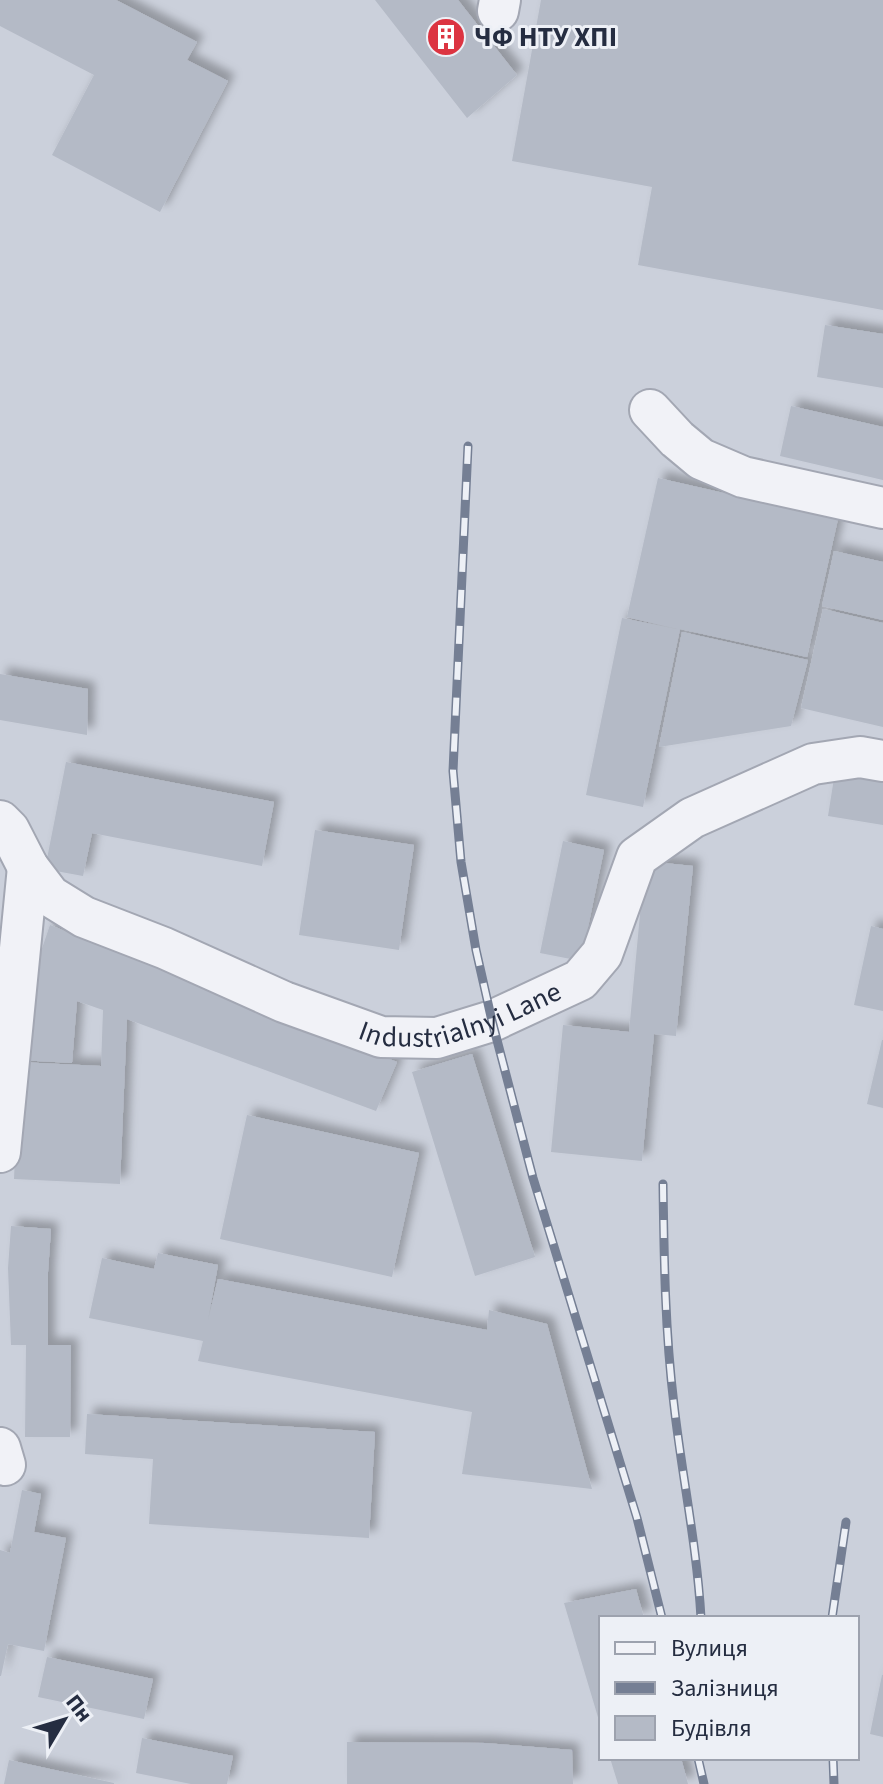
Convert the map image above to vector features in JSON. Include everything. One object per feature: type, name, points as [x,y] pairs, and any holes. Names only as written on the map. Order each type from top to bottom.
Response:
[{"type":"street","points":[[650,410],[701,459],[743,477],[883,508]]},
{"type":"street","name":"Industrialnyi Lane","points":[[0,821],[9,830],[28,867],[50,896],[84,917],[164,948],[284,1002],[381,1037],[437,1038],[492,1021],[580,980],[602,954],[637,857],[692,818],[813,764],[860,757],[883,761]]},
{"type":"street","points":[[0,1152],[28,867]]},
{"type":"shaded area","points":[[0,0],[883,0],[883,1784],[0,1784]]},
{"type":"building","points":[[0,0],[116,0],[197,42],[187,60],[228,81],[160,212],[52,155],[94,75],[0,26]]},
{"type":"building","name":"ЧФ НТУ ХПІ","points":[[375,0],[458,0],[517,75],[467,118]]},
{"type":"building","points":[[541,0],[883,0],[883,310],[638,265],[652,187],[512,161]]},
{"type":"building","points":[[825,325],[883,334],[883,388],[817,377]]},
{"type":"building","points":[[791,406],[883,427],[883,480],[780,456]]},
{"type":"building","points":[[658,478],[838,519],[807,657],[680,629],[643,807],[586,795],[622,618],[677,629],[627,617]]},
{"type":"building","points":[[834,551],[883,562],[883,620],[822,606]]},
{"type":"building","points":[[823,609],[883,623],[883,727],[801,708]]},
{"type":"building","points":[[682,632],[808,660],[791,726],[659,747]]},
{"type":"building","points":[[0,674],[88,689],[87,735],[0,720]]},
{"type":"building","points":[[66,762],[274,802],[262,866],[92,833],[83,876],[45,869]]},
{"type":"building","points":[[835,772],[883,780],[883,825],[828,816]]},
{"type":"building","points":[[315,830],[414,845],[399,950],[299,935]]},
{"type":"building","points":[[563,841],[604,850],[581,961],[540,953]]},
{"type":"building","points":[[645,861],[693,866],[676,1036],[654,1034],[642,1161],[551,1152],[563,1025],[629,1032]]},
{"type":"building","points":[[50,925],[397,1062],[376,1111],[127,1019],[120,1184],[14,1179],[19,1062],[101,1066],[103,1010],[77,1001],[72,1063],[19,1060],[33,975]]},
{"type":"building","points":[[871,926],[883,929],[883,1011],[854,1005]]},
{"type":"building","points":[[883,1040],[883,1108],[867,1104]]},
{"type":"building","points":[[472,1054],[535,1257],[475,1276],[412,1072]]},
{"type":"building","points":[[247,1115],[419,1153],[392,1277],[220,1239]]},
{"type":"building","points":[[11,1226],[51,1229],[48,1345],[71,1345],[70,1437],[25,1437],[26,1345],[11,1345],[8,1268]]},
{"type":"building","points":[[158,1253],[218,1265],[208,1320],[218,1279],[487,1330],[489,1310],[547,1324],[592,1489],[462,1474],[472,1412],[198,1361],[203,1341],[89,1318],[102,1258],[154,1269]]},
{"type":"building","points":[[87,1414],[375,1432],[369,1538],[149,1524],[153,1459],[85,1454]]},
{"type":"building","points":[[22,1490],[41,1494],[34,1532],[66,1538],[44,1651],[8,1644],[0,1676],[0,1550],[10,1553]]},
{"type":"building","points":[[636,1589],[643,1616],[599,1616],[599,1721],[564,1603]]},
{"type":"building","points":[[47,1657],[153,1679],[144,1719],[38,1697]]},
{"type":"building","points":[[883,1675],[883,1737],[870,1734]]},
{"type":"building","points":[[142,1738],[233,1756],[227,1784],[191,1784],[136,1773]]},
{"type":"building","points":[[347,1742],[485,1743],[572,1750],[573,1784],[347,1784]]},
{"type":"building","points":[[9,1760],[114,1783],[114,1784],[4,1784]]},
{"type":"building","points":[[611,1760],[682,1760],[688,1784],[618,1784]]},
{"type":"railway","points":[[468,446],[453,771],[461,862],[492,1021],[533,1178],[637,1518],[662,1616]]},
{"type":"railway","points":[[663,1184],[671,1377],[701,1616]]},
{"type":"railway","points":[[832,1616],[846,1522]]},
{"type":"railway","points":[[698,1760],[704,1784]]},
{"type":"railway","points":[[833,1760],[834,1784]]},
{"type":"place","name":"ЧФ НТУ ХПІ","points":[[446,37]]}]
